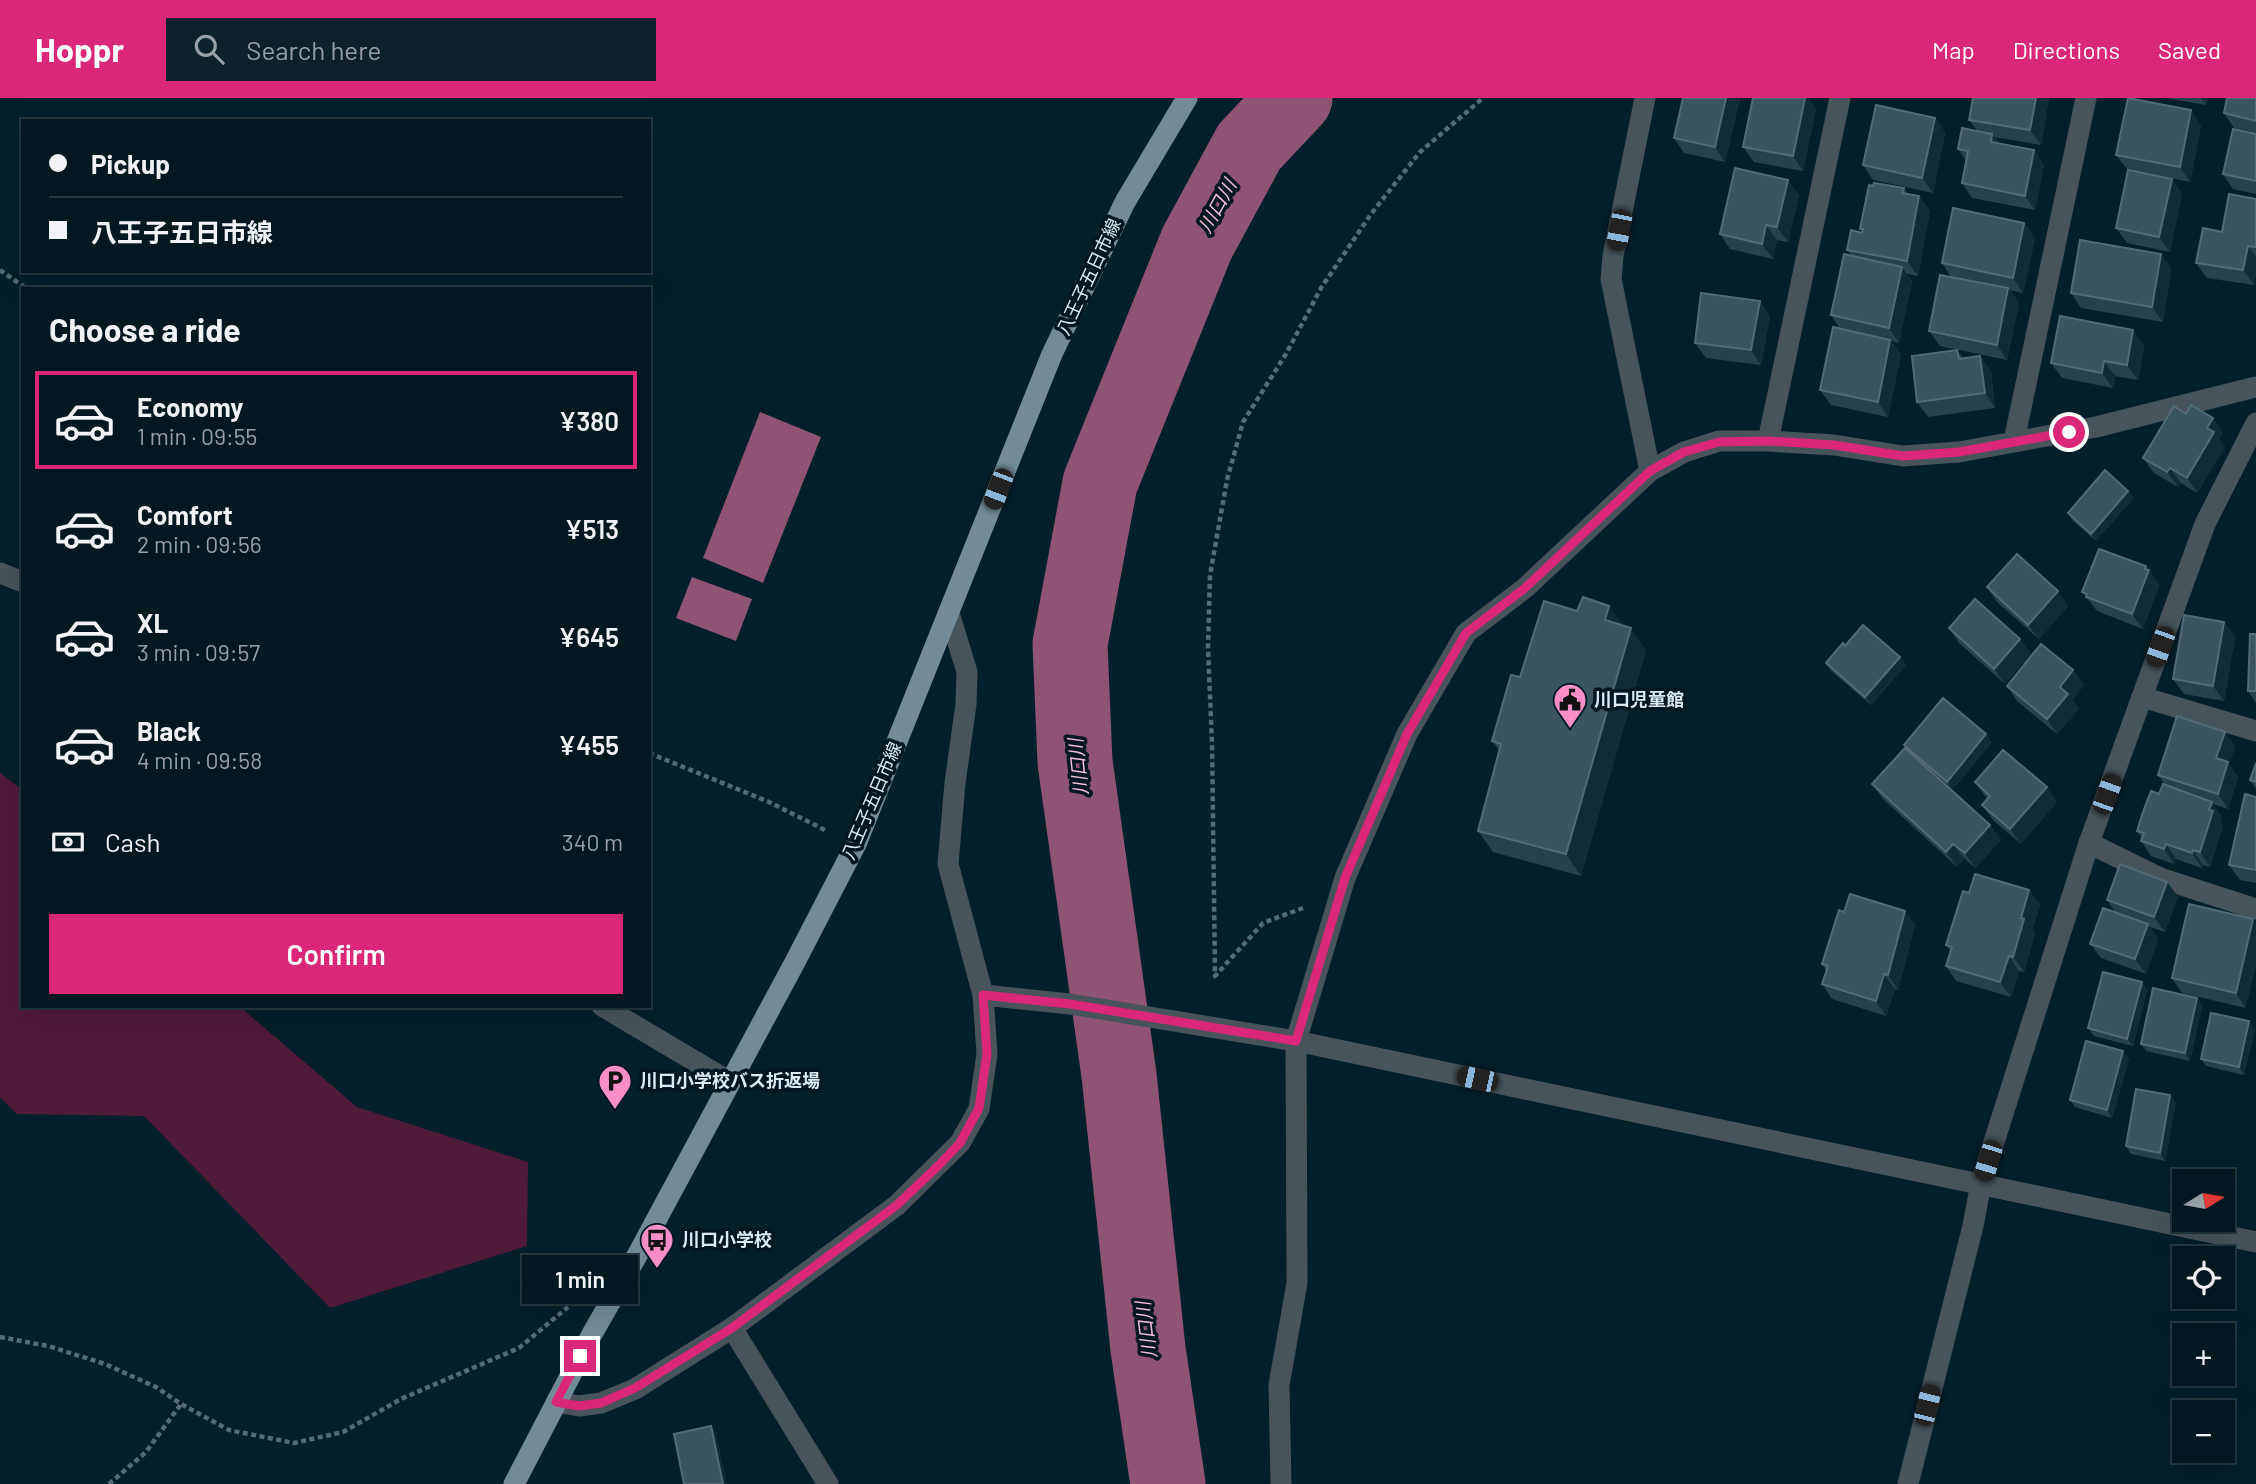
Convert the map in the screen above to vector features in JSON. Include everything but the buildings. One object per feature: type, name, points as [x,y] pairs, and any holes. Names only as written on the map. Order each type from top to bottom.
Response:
[{"type":"main road","name":"八王子五日市線","points":[[514,1484],[856,844],[1052,355],[1125,202],[1187,98]]},
{"type":"street","points":[[1645,98],[1611,279],[1650,471]]},
{"type":"street","points":[[1768,441],[1840,98]]},
{"type":"street","points":[[2014,441],[2086,98]]},
{"type":"street","points":[[1281,1484],[1279,1385],[1297,1283],[1296,1041],[1345,878],[1407,734],[1466,633],[1525,588],[1650,471],[1684,452],[1719,442],[1768,441],[1834,445],[1903,456],[1959,452],[2096,427],[2256,387]]},
{"type":"street","points":[[1908,1484],[1973,1226],[1981,1183],[2089,843],[2205,524],[2256,423]]},
{"type":"street","points":[[0,573],[21,581]]},
{"type":"street","points":[[556,1402],[579,1406],[601,1403],[635,1388],[732,1328],[897,1205],[960,1143],[979,1108],[987,1054],[983,995],[948,864],[967,704],[967,683],[961,648],[949,612]]},
{"type":"street","points":[[2142,697],[2256,731]]},
{"type":"street","points":[[2089,843],[2160,878],[2256,909]]},
{"type":"street","points":[[983,995],[1070,1004],[1296,1041],[2256,1242]]},
{"type":"street","points":[[605,1008],[730,1083]]},
{"type":"street","points":[[732,1328],[828,1484]]},
{"type":"path","points":[[1332,922],[1301,908],[1262,923],[1215,976],[1208,648],[1210,575],[1227,480],[1243,422],[1286,354],[1321,288],[1371,214],[1420,152],[1483,98]]},
{"type":"path","points":[[0,270],[24,287]]},
{"type":"path","points":[[651,754],[769,802],[856,844]]},
{"type":"path","points":[[0,1337],[48,1346],[105,1364],[156,1387],[229,1430],[294,1443],[343,1432],[401,1399],[519,1348],[581,1296],[607,1310]]},
{"type":"path","points":[[109,1484],[146,1452],[181,1404]]},
{"type":"shaded area","points":[[760,412],[821,437],[763,583],[703,558]]},
{"type":"shaded area","points":[[692,577],[752,599],[736,641],[676,618]]},
{"type":"shaded area","points":[[0,773],[21,789],[21,1008],[241,1008],[357,1107],[528,1162],[527,1246],[330,1308],[144,1116],[17,1114],[0,1097]]},
{"type":"waterway","name":"川口川","points":[[1168,1484],[1148,1349],[1119,1075],[1075,762],[1070,644],[1100,483],[1197,243],[1249,147],[1295,98]]},
{"type":"place","name":"川口児童館","points":[[1570,730]]},
{"type":"place","name":"川口小学校バス折返場","points":[[615,1111]]},
{"type":"place","name":"川口小学校","points":[[657,1270]]},
{"type":"route","points":[[580,1356],[556,1402],[579,1406],[601,1403],[635,1388],[732,1328],[897,1205],[960,1143],[979,1108],[987,1054],[983,995],[1070,1004],[1296,1041],[1345,878],[1407,734],[1451,657],[1466,633],[1525,588],[1650,471],[1684,452],[1719,442],[1768,441],[1834,445],[1903,456],[1959,452],[2069,432]]}]
